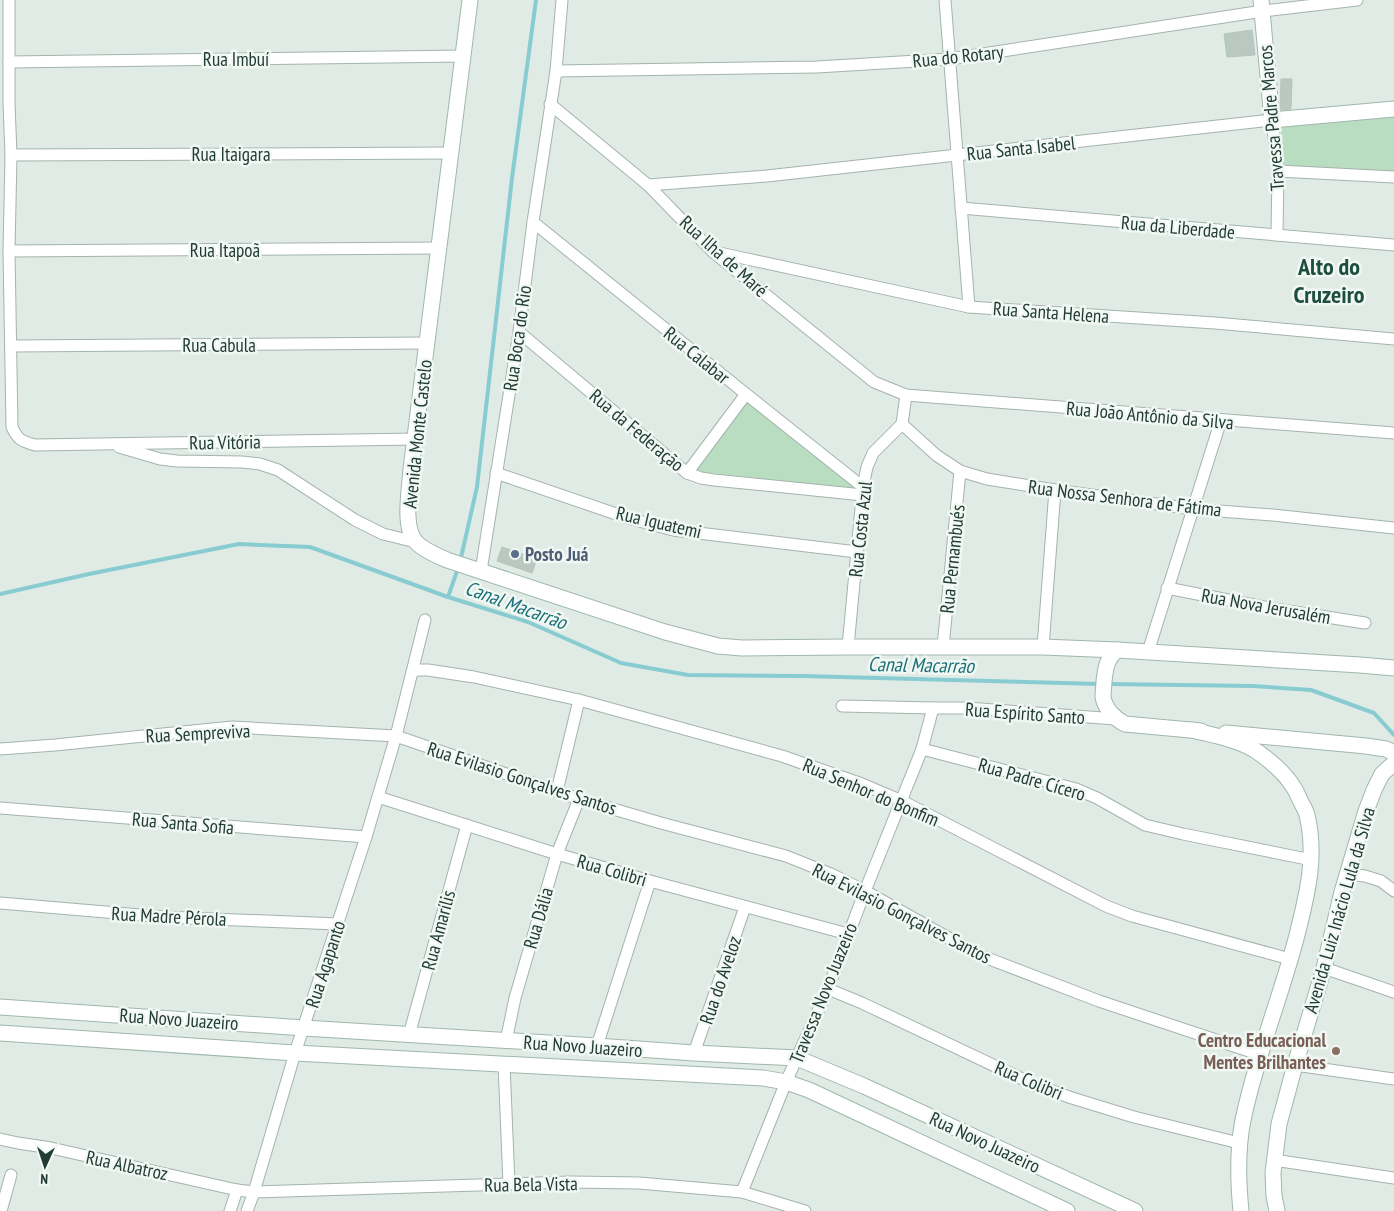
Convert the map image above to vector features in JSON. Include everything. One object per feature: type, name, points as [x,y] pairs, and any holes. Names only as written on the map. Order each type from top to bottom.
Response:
[{"type":"street","points":[[9,0],[9,103],[12,155],[5,221],[9,251],[11,346]]},
{"type":"street","name":"Avenida Monte Castelo","points":[[416,542],[408,524],[409,496],[470,0]]},
{"type":"street","name":"Rua Boca do Rio","points":[[474,569],[496,473],[519,332],[533,222],[556,71],[562,0]]},
{"type":"street","points":[[945,0],[969,306]]},
{"type":"street","name":"Rua do Rotary","points":[[556,71],[817,67],[950,59],[1262,5],[1357,0]]},
{"type":"street","name":"Travessa Padre Marcos","points":[[1262,5],[1278,171],[1277,235]]},
{"type":"street","name":"Rua Imbuí","points":[[9,62],[464,56]]},
{"type":"street","name":"Rua Ilha de Maré","points":[[550,104],[648,185],[713,252],[874,382],[906,395]]},
{"type":"street","name":"Rua Santa Isabel","points":[[648,185],[767,176],[1272,120],[1394,109]]},
{"type":"street","name":"Rua Itaigara","points":[[12,155],[450,153]]},
{"type":"street","points":[[1278,171],[1394,178]]},
{"type":"street","name":"Rua da Liberdade","points":[[961,208],[1394,245]]},
{"type":"street","name":"Rua Calabar","points":[[533,222],[863,491]]},
{"type":"street","name":"Rua Itapoã","points":[[9,251],[440,248]]},
{"type":"street","name":"Rua Santa Helena","points":[[713,252],[969,306],[1215,323],[1394,339]]},
{"type":"street","name":"Rua da Federação","points":[[519,332],[687,473],[714,480],[863,491]]},
{"type":"street","name":"Rua Cabula","points":[[11,346],[427,343]]},
{"type":"street","name":"Rua Vitória","points":[[11,346],[12,427],[18,438],[35,445],[416,439]]},
{"type":"street","points":[[687,473],[746,394]]},
{"type":"street","points":[[902,424],[906,395]]},
{"type":"street","name":"Rua João Antônio da Silva","points":[[906,395],[1394,433]]},
{"type":"street","points":[[1148,652],[1221,420]]},
{"type":"street","name":"Rua Costa Azul","points":[[848,647],[867,467],[873,453],[902,424]]},
{"type":"street","name":"Rua Nossa Senhora de Fátima","points":[[902,424],[936,455],[960,471],[987,479],[1193,509],[1394,528]]},
{"type":"street","points":[[106,444],[160,459],[260,464],[278,470],[355,520],[383,534],[416,542],[434,554],[450,561],[665,632],[718,646],[742,648],[1043,647],[1394,668]]},
{"type":"street","name":"Rua Pernambués","points":[[943,648],[960,471]]},
{"type":"street","name":"Rua Iguatemi","points":[[496,473],[628,518],[673,530],[857,552]]},
{"type":"street","points":[[1043,647],[1055,490]]},
{"type":"street","name":"Rua Nova Jerusalém","points":[[1167,588],[1269,608],[1365,623]]},
{"type":"street","name":"Rua Agapanto","points":[[247,1211],[295,1053],[366,837],[396,736],[425,620]]},
{"type":"street","points":[[1085,649],[1100,657],[1105,670]]},
{"type":"street","points":[[1117,650],[1106,663],[1103,697],[1116,719],[1125,724],[1366,746],[1386,749],[1394,753]]},
{"type":"street","name":"Rua Senhor do Bonfim","points":[[412,672],[423,670],[436,671],[474,677],[578,700],[782,756],[862,784],[902,801],[1106,906],[1132,916],[1290,959]]},
{"type":"street","points":[[557,791],[578,700]]},
{"type":"street","points":[[842,706],[933,708]]},
{"type":"street","name":"Rua Espírito Santo","points":[[933,708],[967,708],[1116,719]]},
{"type":"street","name":"Travessa Novo Juazeiro","points":[[742,1192],[786,1082],[828,990],[865,890],[922,749],[933,708]]},
{"type":"street","name":"Rua Sempreviva","points":[[0,749],[232,727],[396,736]]},
{"type":"street","name":"Avenida Luiz Inácio Lula da Silva","points":[[1192,730],[1247,746],[1272,763],[1292,784],[1307,814],[1312,860],[1305,902],[1290,959],[1243,1121],[1239,1143],[1241,1211]]},
{"type":"street","name":"Rua Evilasio Gonçalves Santos","points":[[396,736],[579,799],[786,856],[865,890],[979,955],[1099,1001],[1261,1055]]},
{"type":"street","name":"Rua Padre Cícero","points":[[922,749],[1076,789],[1097,798],[1144,825],[1312,860]]},
{"type":"street","name":"Avenida Luiz Inácio Lula da Silva","points":[[1277,1211],[1274,1188],[1274,1160],[1279,1124],[1294,1065],[1324,968],[1342,892],[1366,811],[1382,774],[1394,763]]},
{"type":"street","name":"Rua Colibri","points":[[378,797],[557,854],[848,934]]},
{"type":"street","name":"Rua Dália","points":[[506,1041],[515,998],[557,854],[579,799]]},
{"type":"street","name":"Rua Santa Sofia","points":[[0,808],[366,837]]},
{"type":"street","name":"Rua Amarílis","points":[[409,1035],[467,825]]},
{"type":"street","points":[[1348,874],[1365,876],[1381,881],[1394,891]]},
{"type":"street","points":[[597,1046],[650,881]]},
{"type":"street","name":"Rua Madre Pérola","points":[[0,903],[164,917],[338,924]]},
{"type":"street","name":"Rua do Aveloz","points":[[694,1053],[746,907]]},
{"type":"street","points":[[1324,968],[1394,992]]},
{"type":"street","name":"Rua Colibri","points":[[828,990],[862,1003],[1034,1085],[1134,1117],[1239,1143]]},
{"type":"street","name":"Rua Novo Juazeiro","points":[[0,1007],[409,1035],[797,1058],[864,1086],[1135,1211]]},
{"type":"street","name":"Rua Novo Juazeiro","points":[[0,1033],[295,1053],[763,1078],[786,1082],[809,1090],[1067,1211]]},
{"type":"street","points":[[504,1064],[509,1184]]},
{"type":"street","points":[[1294,1065],[1394,1079]]},
{"type":"street","name":"Rua Albatroz","points":[[0,1139],[51,1148],[237,1190],[254,1192]]},
{"type":"street","points":[[1274,1160],[1394,1178]]},
{"type":"street","points":[[1,1211],[11,1175]]},
{"type":"street","name":"Rua Bela Vista","points":[[254,1192],[571,1182],[639,1183],[742,1192],[805,1211]]},
{"type":"street","points":[[230,1211],[237,1190]]},
{"type":"green space","points":[[1394,115],[1394,173],[1282,169],[1277,125]]},
{"type":"green space","points":[[747,401],[859,489],[693,471]]},
{"type":"building","points":[[1252,30],[1255,55],[1227,57],[1224,34]]},
{"type":"building","points":[[1281,79],[1292,79],[1291,109],[1280,110]]},
{"type":"building","points":[[502,547],[537,559],[532,573],[497,561]]},
{"type":"waterway","points":[[460,562],[477,487],[512,178],[536,0]]},
{"type":"waterway","name":"Canal Macarrão","points":[[0,594],[239,544],[310,547],[448,597],[528,622],[621,663],[688,675],[803,676],[1100,684]]},
{"type":"waterway","points":[[448,597],[458,568]]},
{"type":"waterway","name":"Canal Macarrão","points":[[1107,684],[1253,686],[1311,690],[1374,713],[1394,735]]},
{"type":"place","name":"Posto Juá","points":[[515,554]]},
{"type":"place","name":"Centro Educacional Mentes Brilhantes","points":[[1336,1051]]},
{"type":"district","name":"Alto do Cruzeiro","points":[[1329,280]]}]
